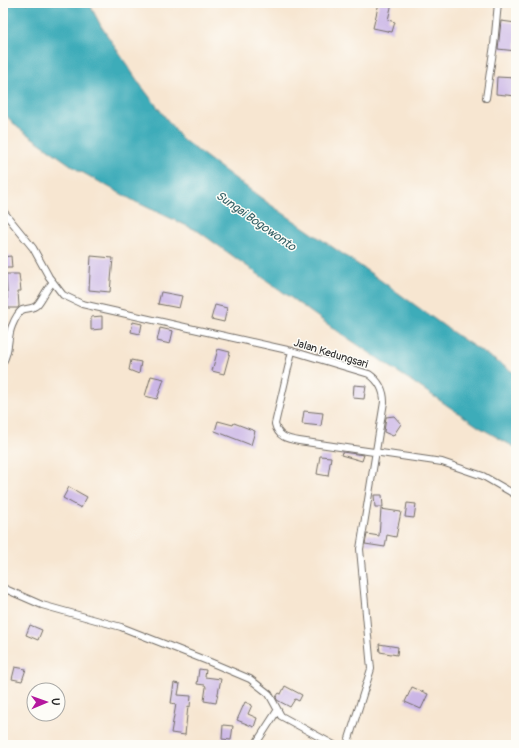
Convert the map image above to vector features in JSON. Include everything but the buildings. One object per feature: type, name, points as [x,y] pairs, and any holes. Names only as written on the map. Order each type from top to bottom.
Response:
[{"type":"street","points":[[486,98],[494,46],[498,3]]},
{"type":"street","name":"Jalan Kedungsari","points":[[3,211],[33,248],[53,282],[63,295],[82,304],[292,351],[369,374],[380,385],[383,391],[384,402],[360,549],[371,669],[347,745]]},
{"type":"street","points":[[3,362],[15,319],[21,311],[33,308],[38,304],[47,288],[53,282]]},
{"type":"street","points":[[292,351],[275,424],[276,430],[280,435],[290,440],[442,462],[483,476],[516,495]]},
{"type":"street","points":[[3,588],[42,605],[121,627],[250,679],[269,694],[281,716],[334,745]]},
{"type":"street","points":[[255,745],[277,711]]},
{"type":"water","name":"Sungai Bogowonto","points":[[3,3],[89,3],[101,26],[139,83],[182,139],[268,203],[369,272],[458,336],[516,374],[516,448],[479,427],[333,328],[198,231],[136,202],[78,170],[17,127],[3,112]]}]
